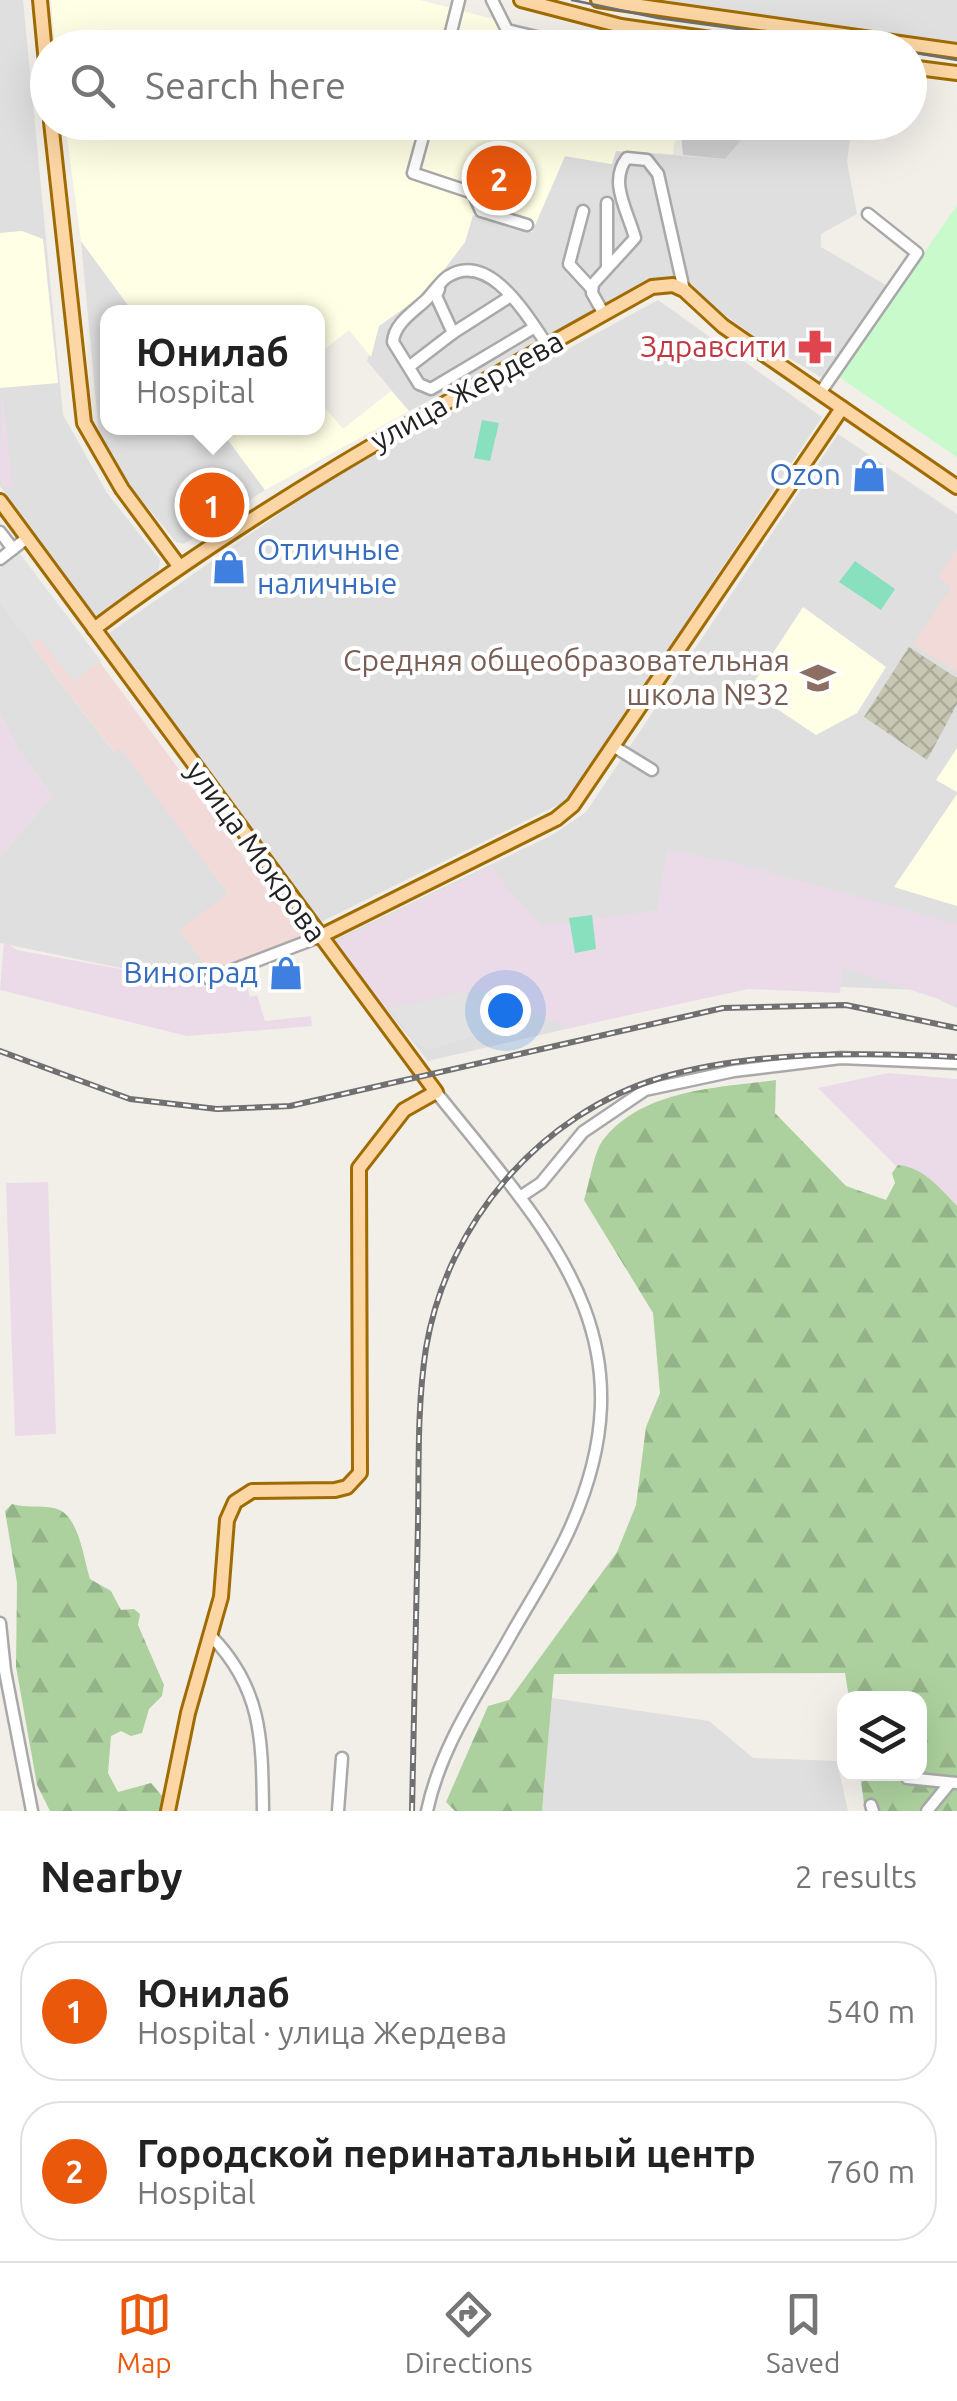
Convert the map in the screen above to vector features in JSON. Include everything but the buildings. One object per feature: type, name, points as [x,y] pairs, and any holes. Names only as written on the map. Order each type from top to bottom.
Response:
[{"type":"main road","points":[[40,0],[43,30]]},
{"type":"main road","points":[[521,0],[649,30]]},
{"type":"main road","points":[[598,0],[813,30]]},
{"type":"main road","points":[[927,46],[957,50]]},
{"type":"main road","points":[[927,69],[957,73]]},
{"type":"main road","points":[[53,140],[84,423],[122,489],[179,566]]},
{"type":"main road","name":"улица Жердева","points":[[94,629],[179,566],[332,467],[652,287],[674,285],[684,290]]},
{"type":"main road","points":[[684,290],[723,326],[957,487]]},
{"type":"main road","points":[[319,937],[556,819],[573,805],[842,408]]},
{"type":"main road","name":"улица Мокрова","points":[[0,502],[436,1092]]},
{"type":"main road","points":[[168,1811],[188,1713],[221,1596],[228,1520],[234,1502],[252,1491],[335,1490],[360,1473],[358,1168],[404,1110],[436,1092]]},
{"type":"street","points":[[452,30],[460,0]]},
{"type":"street","points":[[492,0],[503,28],[508,30]]},
{"type":"street","points":[[422,140],[413,173],[473,194],[481,211],[527,225]]},
{"type":"street","points":[[592,289],[634,238],[618,174],[628,158],[647,160],[658,174],[684,290]]},
{"type":"street","points":[[607,203],[607,268]]},
{"type":"street","points":[[584,210],[568,264],[592,289],[604,314]]},
{"type":"street","points":[[820,393],[917,253],[868,214]]},
{"type":"street","points":[[453,333],[436,296],[445,278],[467,271],[492,278],[511,296],[548,346]]},
{"type":"street","points":[[439,288],[394,334],[393,342],[419,384],[435,388],[482,355],[535,327]]},
{"type":"street","points":[[410,366],[511,296]]},
{"type":"street","points":[[0,532],[13,549]]},
{"type":"street","points":[[0,559],[27,538]]},
{"type":"street","points":[[612,746],[652,770]]},
{"type":"street","points":[[210,980],[319,937]]},
{"type":"street","points":[[520,1197],[541,1183],[583,1132],[645,1090],[734,1071],[841,1058],[957,1063]]},
{"type":"street","name":"улица Мокрова","points":[[427,1811],[442,1761],[462,1720],[571,1527],[602,1426],[596,1336],[548,1234],[436,1092]]},
{"type":"street","points":[[0,1623],[4,1672],[32,1811]]},
{"type":"street","points":[[212,1637],[230,1656],[259,1720],[262,1811]]},
{"type":"street","points":[[338,1811],[342,1758]]},
{"type":"street","points":[[927,1781],[953,1784]]},
{"type":"street","points":[[928,1811],[953,1784]]},
{"type":"shaded area","points":[[0,0],[23,0],[30,73],[30,140],[36,140],[63,415],[107,493],[160,560],[158,574],[100,616],[92,613],[0,486]]},
{"type":"shaded area","points":[[51,0],[420,0],[536,30],[54,30]]},
{"type":"shaded area","points":[[635,0],[957,0],[957,44],[927,40],[927,30],[848,30]]},
{"type":"shaded area","points":[[67,140],[675,140],[673,154],[616,151],[612,164],[565,156],[532,232],[473,215],[465,242],[427,292],[379,326],[371,357],[349,330],[325,349],[325,305],[128,305],[81,241]]},
{"type":"shaded area","points":[[682,140],[741,140],[725,159],[683,155]]},
{"type":"shaded area","points":[[741,140],[850,140],[847,162],[857,214],[821,234],[821,247],[886,285],[824,379],[764,343],[671,276],[409,411],[367,361],[379,326],[427,292],[465,242],[473,215],[532,232],[565,156],[611,164],[616,151],[725,159]]},
{"type":"shaded area","points":[[22,231],[43,239],[58,383],[0,388],[0,233]]},
{"type":"shaded area","points":[[81,241],[128,305],[100,305],[100,435],[224,435],[265,490],[184,544],[176,542],[121,475],[99,434]]},
{"type":"shaded area","points":[[658,300],[822,417],[568,800],[317,924],[109,633],[329,479]]},
{"type":"shaded area","points":[[2,390],[12,486],[5,488],[0,481]]},
{"type":"shaded area","points":[[391,391],[409,411],[265,490],[224,435],[325,435],[325,408],[343,429]]},
{"type":"shaded area","points":[[838,434],[957,514],[957,1008],[919,990],[761,984],[428,1061],[332,941],[552,835],[586,812]]},
{"type":"shaded area","points":[[957,549],[957,672],[914,644],[951,587],[938,576]]},
{"type":"shaded area","points":[[20,554],[302,936],[212,974],[179,931],[228,893],[120,748],[114,752],[0,603],[0,569]]},
{"type":"shaded area","points":[[20,554],[101,661],[74,682],[40,638],[31,644],[0,603],[0,569]]},
{"type":"shaded area","points":[[0,603],[113,751],[120,747],[268,947],[200,977],[194,965],[164,977],[0,943],[0,857],[52,796],[18,749],[0,713]]},
{"type":"shaded area","name":"Средняя общеобразовательная школа №32","points":[[803,607],[886,667],[857,713],[816,735],[749,690]]},
{"type":"shaded area","points":[[909,647],[957,678],[957,704],[927,760],[864,717]]},
{"type":"shaded area","points":[[0,713],[18,749],[52,796],[0,857]]},
{"type":"shaded area","points":[[957,748],[957,792],[936,780]]},
{"type":"shaded area","points":[[957,794],[957,906],[894,887]]},
{"type":"shaded area","points":[[667,850],[735,863],[957,924],[957,1005],[843,968],[840,993],[748,989],[569,1028],[476,989],[383,1009],[334,943],[492,866],[507,889],[543,926],[657,910]]},
{"type":"shaded area","points":[[4,941],[17,950],[164,977],[194,965],[204,987],[243,972],[250,997],[257,995],[265,1021],[311,1016],[312,1026],[187,1036],[0,990]]},
{"type":"shaded area","points":[[467,991],[482,1012],[480,1034],[428,1050],[414,1041],[389,1008]]},
{"type":"shaded area","points":[[888,1073],[957,1079],[957,1227],[818,1088]]},
{"type":"shaded area","points":[[48,1182],[56,1434],[15,1436],[6,1183]]},
{"type":"shaded area","points":[[552,1698],[709,1721],[753,1758],[837,1761],[837,1781],[841,1781],[848,1811],[542,1811]]},
{"type":"green space","points":[[957,205],[957,457],[839,377]]},
{"type":"green space","points":[[482,420],[499,423],[490,461],[474,458]]},
{"type":"green space","points":[[855,561],[895,589],[881,610],[839,582]]},
{"type":"green space","points":[[592,915],[596,949],[575,953],[569,918]]},
{"type":"green space","points":[[776,1080],[775,1113],[846,1186],[886,1200],[895,1183],[892,1173],[898,1165],[931,1180],[957,1206],[957,1811],[865,1811],[861,1781],[927,1781],[927,1691],[848,1691],[845,1673],[554,1674],[542,1811],[455,1811],[446,1802],[488,1706],[509,1700],[617,1552],[636,1505],[646,1427],[660,1393],[653,1313],[584,1200],[594,1160],[603,1140],[639,1110],[706,1089]]},
{"type":"green space","points":[[12,1504],[54,1508],[69,1518],[79,1537],[90,1579],[111,1591],[121,1610],[134,1609],[140,1614],[138,1625],[164,1685],[162,1696],[149,1709],[142,1733],[131,1736],[121,1731],[111,1736],[108,1773],[118,1792],[151,1783],[163,1797],[162,1811],[50,1811],[37,1785],[16,1667],[17,1583],[5,1511]]},
{"type":"tram line","points":[[572,0],[658,18],[746,30]]},
{"type":"tram line","points":[[927,55],[957,60]]},
{"type":"railway","points":[[0,1051],[130,1099],[217,1109],[290,1106],[723,1008],[846,1005],[957,1028]]},
{"type":"railway","points":[[412,1811],[423,1370],[437,1302],[478,1217],[506,1179],[539,1146],[577,1117],[618,1094],[663,1077],[771,1058],[847,1054],[957,1057]]},
{"type":"place","name":"Городской перинатальный центр","points":[[499,178]]},
{"type":"place","name":"Здравсити","points":[[815,347]]},
{"type":"place","name":"Ozon","points":[[869,475]]},
{"type":"place","name":"Юнилаб","points":[[212,505]]},
{"type":"place","name":"Отличные наличные","points":[[229,567]]},
{"type":"place","name":"Средняя общеобразовательная школа №32","points":[[818,678]]},
{"type":"place","name":"Виноград","points":[[286,973]]}]
